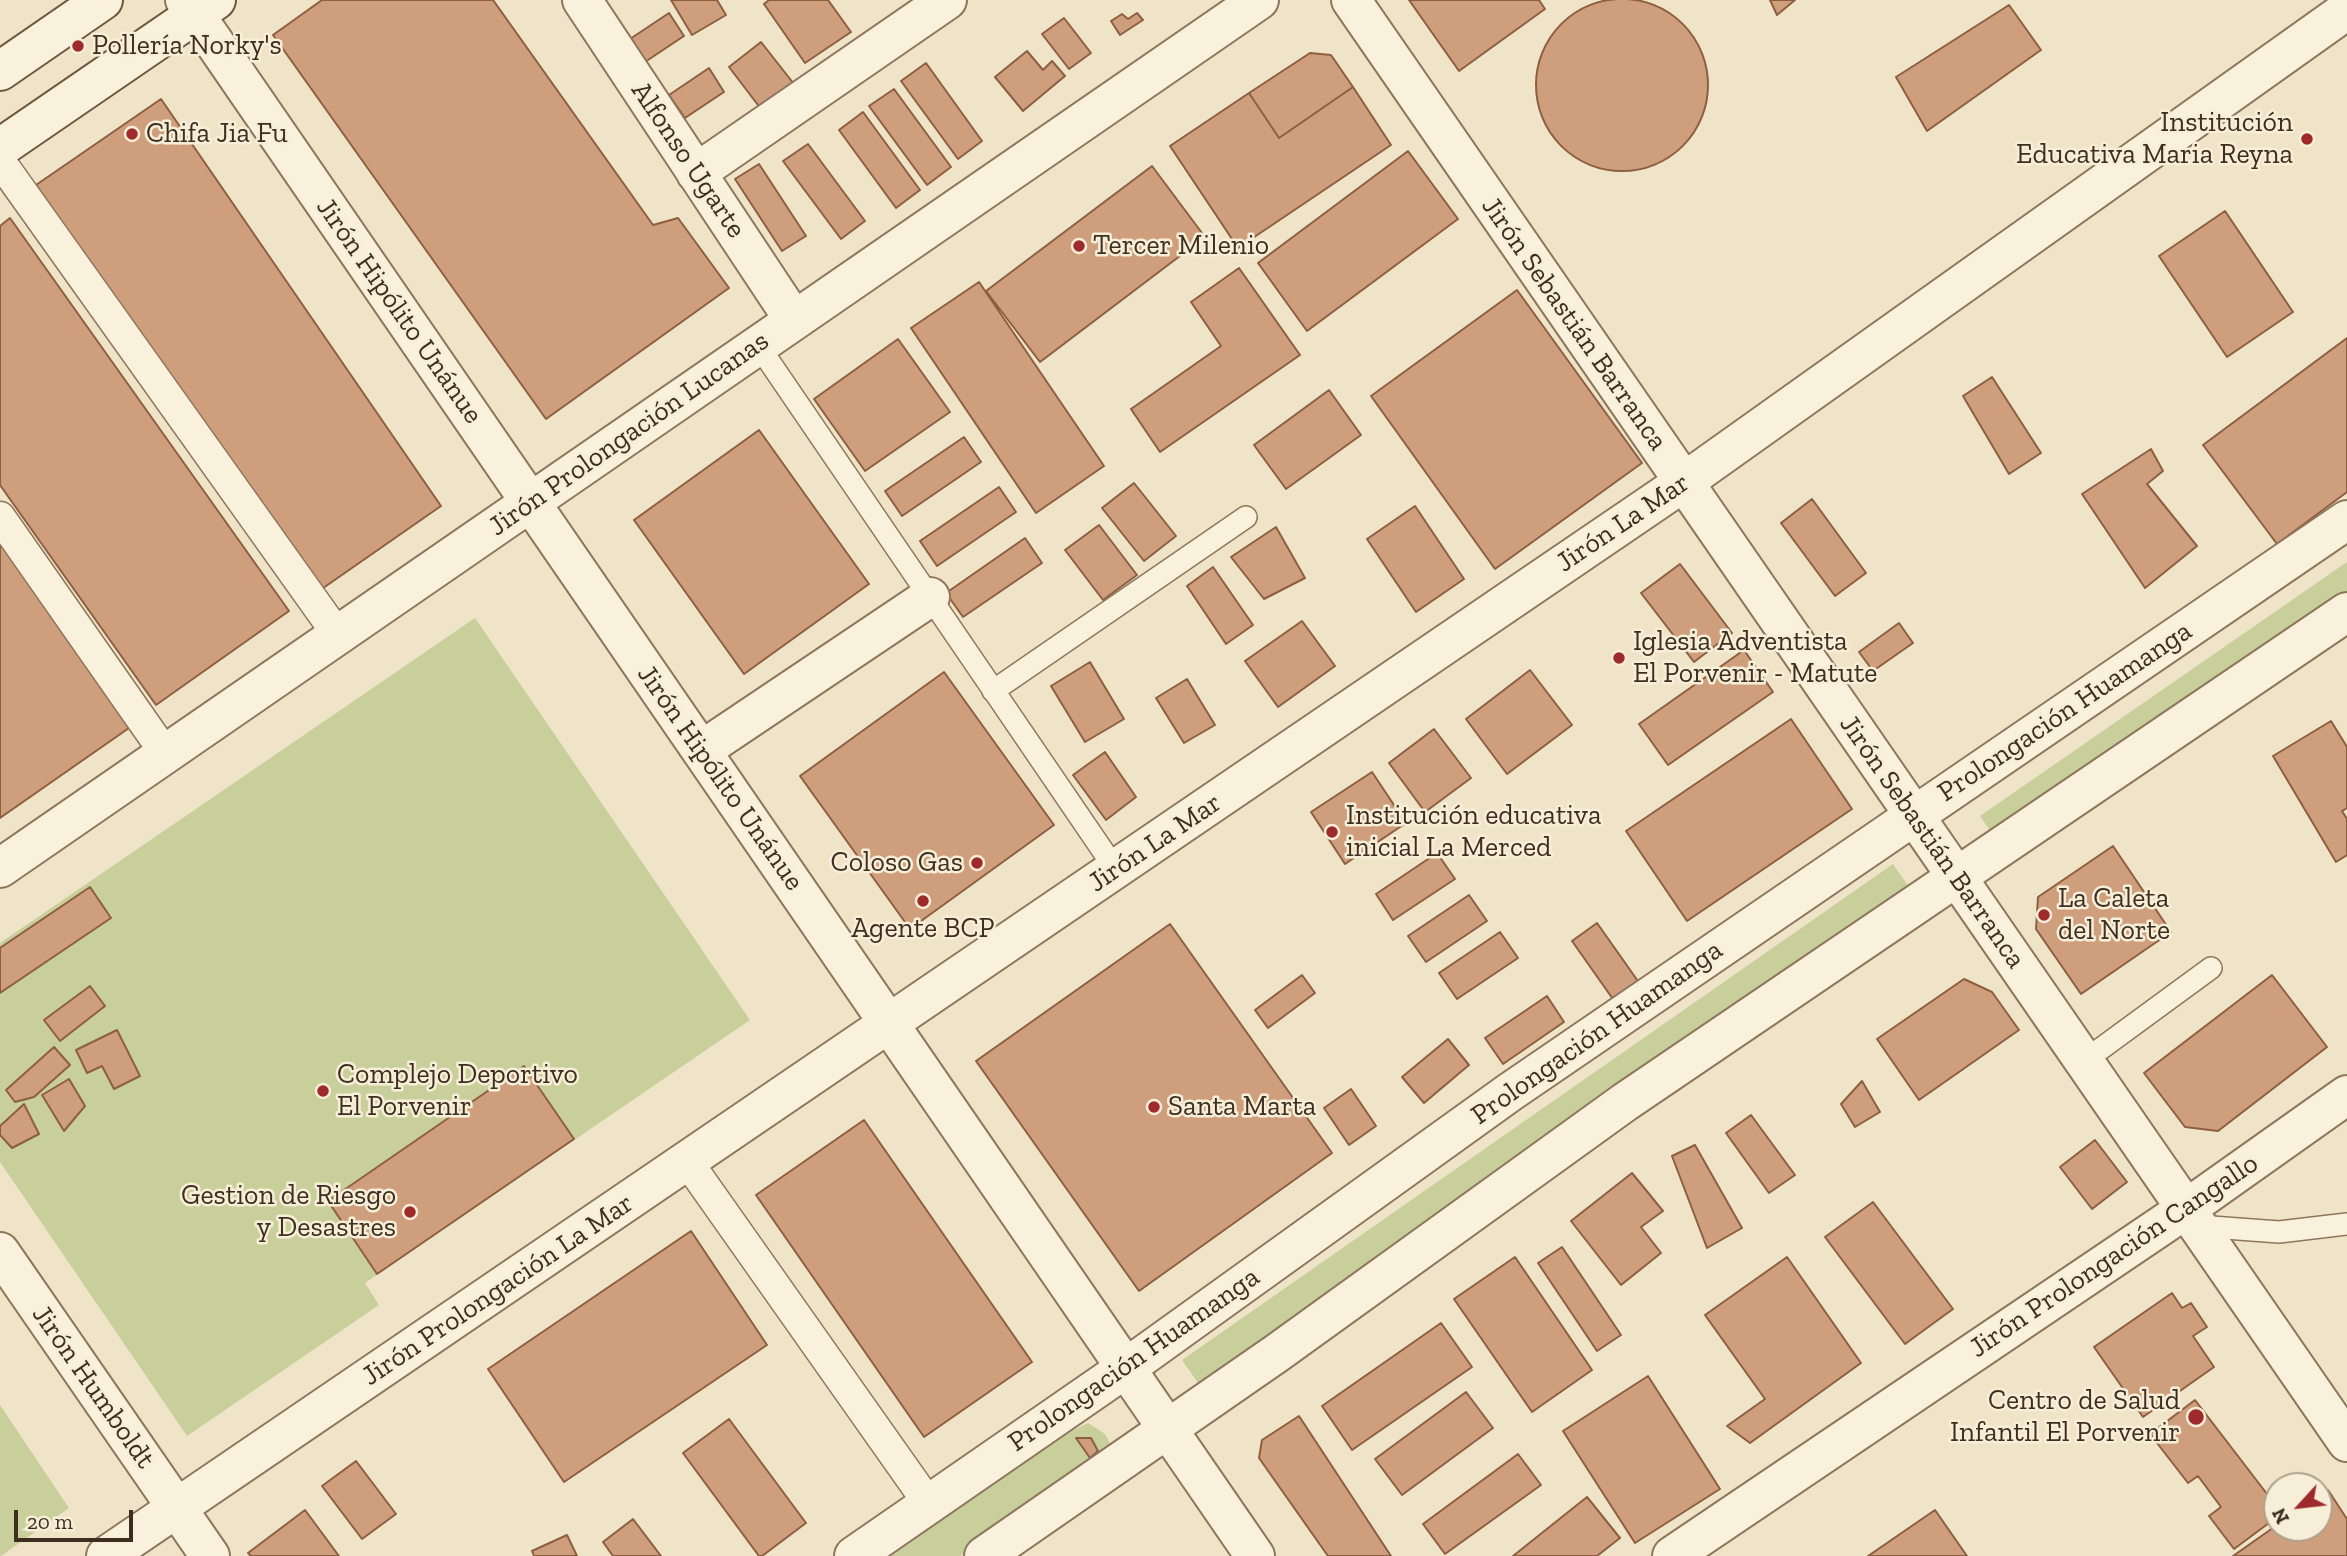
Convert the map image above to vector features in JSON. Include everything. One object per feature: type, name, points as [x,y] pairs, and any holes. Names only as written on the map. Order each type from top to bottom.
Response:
[{"type":"street","points":[[0,71],[103,0]]},
{"type":"street","name":"Alfonso Ugarte","points":[[582,0],[794,320]]},
{"type":"street","points":[[696,173],[947,0]]},
{"type":"street","name":"Jirón Prolongación Lucanas","points":[[5,855],[165,753],[1259,0]]},
{"type":"street","name":"Jirón Sebastián Barranca","points":[[1350,0],[2347,1442]]},
{"type":"street","points":[[0,148],[199,5]]},
{"type":"street","name":"Jirón Hipólito Unánue","points":[[199,5],[531,502],[1255,1556]]},
{"type":"street","name":"Jirón La Mar","points":[[890,1023],[1684,482],[2347,10]]},
{"type":"street","points":[[0,161],[338,635]]},
{"type":"street","points":[[0,517],[165,753]]},
{"type":"street","name":"Prolongación Huamanga","points":[[854,1556],[1126,1368],[1510,1092],[2347,520]]},
{"type":"street","points":[[702,750],[930,597]]},
{"type":"street","points":[[984,1556],[1167,1430],[1625,1102],[2347,612]]},
{"type":"street","name":"Jirón Prolongación La Mar","points":[[106,1556],[890,1023]]},
{"type":"street","name":"Jirón Prolongación Cangallo","points":[[1672,1556],[2192,1217],[2347,1096]]},
{"type":"street","points":[[687,1161],[929,1504]]},
{"type":"street","name":"Jirón Humboldt","points":[[0,1252],[209,1556]]},
{"type":"lane","points":[[758,345],[1116,870]]},
{"type":"lane","points":[[993,691],[1246,517]]},
{"type":"lane","points":[[2084,1061],[2211,968]]},
{"type":"lane","points":[[2192,1217],[2279,1232],[2347,1224]]},
{"type":"green space","points":[[2347,562],[2347,605],[2000,845],[1980,816]]},
{"type":"green space","name":"Complejo Deportivo El Porvenir","points":[[475,618],[750,1020],[365,1283],[379,1305],[187,1436],[0,1162],[0,943]]},
{"type":"green space","points":[[1893,864],[1918,900],[1207,1396],[1182,1360]]},
{"type":"green space","points":[[0,1405],[69,1508],[1,1556],[0,1556]]},
{"type":"green space","points":[[1088,1423],[1105,1434],[1117,1457],[1088,1472],[960,1556],[891,1556],[1068,1433]]},
{"type":"building","points":[[1622,-1],[1655,6],[1683,24],[1701,52],[1708,85],[1701,118],[1683,146],[1655,164],[1622,171],[1589,164],[1561,146],[1543,118],[1536,85],[1543,52],[1561,24],[1589,6]]},
{"type":"building","points":[[322,0],[493,0],[653,225],[678,218],[729,288],[546,419],[273,35]]},
{"type":"building","points":[[671,0],[717,0],[726,15],[692,35]]},
{"type":"building","points":[[769,0],[828,0],[851,32],[805,63],[764,4]]},
{"type":"building","points":[[1409,0],[1539,0],[1545,9],[1459,71]]},
{"type":"building","points":[[1770,0],[1795,0],[1777,15]]},
{"type":"building","points":[[2009,5],[2041,50],[1927,131],[1896,77]]},
{"type":"building","points":[[669,13],[684,36],[645,62],[630,39]]},
{"type":"building","points":[[1137,13],[1143,20],[1120,35],[1111,21],[1122,14],[1128,19]]},
{"type":"building","points":[[1064,18],[1091,53],[1069,69],[1042,34]]},
{"type":"building","points":[[761,42],[794,84],[761,109],[729,67]]},
{"type":"building","points":[[1027,51],[1043,70],[1052,61],[1065,76],[1023,111],[995,77]]},
{"type":"building","points":[[1310,53],[1331,55],[1353,87],[1279,138],[1249,93]]},
{"type":"building","points":[[926,63],[982,141],[958,159],[901,81]]},
{"type":"building","points":[[709,68],[724,92],[685,118],[669,95]]},
{"type":"building","points":[[1353,87],[1391,145],[1238,248],[1170,146],[1249,93],[1279,138]]},
{"type":"building","points":[[894,89],[951,167],[927,185],[869,106]]},
{"type":"building","points":[[161,99],[441,506],[316,593],[36,185]]},
{"type":"building","points":[[863,112],[920,190],[896,208],[839,130]]},
{"type":"building","points":[[808,144],[865,221],[841,239],[783,161]]},
{"type":"building","points":[[1408,151],[1458,219],[1307,331],[1258,263]]},
{"type":"building","points":[[759,164],[806,236],[782,251],[735,179]]},
{"type":"building","points":[[1152,166],[1205,237],[1040,362],[986,291]]},
{"type":"building","points":[[2225,211],[2293,312],[2227,357],[2159,256]]},
{"type":"building","points":[[10,218],[289,611],[156,705],[0,485],[0,226]]},
{"type":"building","points":[[1239,268],[1300,355],[1160,452],[1131,409],[1221,346],[1191,302]]},
{"type":"building","points":[[979,282],[1104,466],[1036,513],[911,328]]},
{"type":"building","points":[[1517,290],[1642,463],[1495,569],[1371,396]]},
{"type":"building","points":[[2347,338],[2347,492],[2277,544],[2203,445]]},
{"type":"building","points":[[898,339],[950,412],[865,471],[814,399]]},
{"type":"building","points":[[1992,377],[2041,453],[2009,474],[1963,396]]},
{"type":"building","points":[[1329,390],[1361,435],[1286,489],[1254,445]]},
{"type":"building","points":[[759,430],[869,584],[744,674],[634,520]]},
{"type":"building","points":[[964,437],[981,462],[902,516],[885,491]]},
{"type":"building","points":[[2151,449],[2163,471],[2147,484],[2197,546],[2145,588],[2082,494]]},
{"type":"building","points":[[1134,483],[1176,536],[1144,561],[1102,508]]},
{"type":"building","points":[[999,487],[1016,512],[937,566],[920,541]]},
{"type":"building","points":[[1812,499],[1866,573],[1835,596],[1781,523]]},
{"type":"building","points":[[1415,506],[1464,579],[1416,612],[1367,539]]},
{"type":"building","points":[[1099,525],[1137,575],[1103,600],[1065,550]]},
{"type":"building","points":[[1276,527],[1305,578],[1264,599],[1231,557]]},
{"type":"building","points":[[1025,538],[1042,563],[963,617],[946,593]]},
{"type":"building","points":[[0,542],[129,728],[0,818]]},
{"type":"building","points":[[1680,564],[1732,633],[1694,662],[1641,593]]},
{"type":"building","points":[[1213,567],[1253,625],[1226,644],[1187,586]]},
{"type":"building","points":[[1302,621],[1335,666],[1278,707],[1245,661]]},
{"type":"building","points":[[1899,623],[1913,643],[1873,671],[1859,652]]},
{"type":"building","points":[[1744,650],[1773,692],[1668,765],[1639,724]]},
{"type":"building","points":[[1090,662],[1124,719],[1085,742],[1051,686]]},
{"type":"building","points":[[1530,670],[1572,725],[1507,774],[1466,719]]},
{"type":"building","points":[[944,672],[1054,825],[910,929],[800,776]]},
{"type":"building","points":[[1187,679],[1215,725],[1184,743],[1156,698]]},
{"type":"building","points":[[1791,719],[1852,809],[1687,921],[1626,831]]},
{"type":"building","points":[[2331,721],[2347,747],[2347,808],[2342,811],[2347,819],[2347,855],[2336,862],[2273,756]]},
{"type":"building","points":[[1434,729],[1471,778],[1425,812],[1389,763]]},
{"type":"building","points":[[1105,752],[1136,797],[1106,820],[1073,775]]},
{"type":"building","points":[[1372,772],[1406,823],[1345,864],[1311,812]]},
{"type":"building","points":[[2113,846],[2171,932],[2081,994],[2036,929],[2038,897]]},
{"type":"building","points":[[1437,853],[1455,879],[1393,920],[1376,894]]},
{"type":"building","points":[[90,887],[111,918],[0,993],[0,948]]},
{"type":"building","points":[[1469,895],[1487,921],[1426,962],[1408,936]]},
{"type":"building","points":[[1597,923],[1640,984],[1615,1002],[1572,941]]},
{"type":"building","name":"Santa Marta","points":[[1170,924],[1332,1153],[1139,1291],[976,1061]]},
{"type":"building","points":[[1500,932],[1518,958],[1457,999],[1439,973]]},
{"type":"building","points":[[1302,975],[1315,993],[1268,1028],[1255,1010]]},
{"type":"building","points":[[2272,975],[2327,1047],[2218,1131],[2185,1127],[2144,1073]]},
{"type":"building","points":[[1964,979],[1992,992],[2019,1030],[1919,1100],[1877,1039]]},
{"type":"building","points":[[90,986],[105,1006],[60,1041],[44,1020]]},
{"type":"building","points":[[1547,996],[1564,1022],[1503,1064],[1485,1038]]},
{"type":"building","points":[[117,1030],[140,1076],[114,1089],[102,1066],[87,1073],[76,1050]]},
{"type":"building","points":[[1448,1039],[1469,1065],[1424,1103],[1402,1077]]},
{"type":"building","points":[[54,1047],[70,1065],[34,1097],[15,1102],[6,1090]]},
{"type":"building","points":[[524,1066],[574,1139],[377,1274],[328,1201]]},
{"type":"building","points":[[69,1079],[85,1106],[64,1131],[42,1095]]},
{"type":"building","points":[[1862,1081],[1880,1112],[1855,1127],[1841,1104]]},
{"type":"building","points":[[1351,1089],[1376,1126],[1349,1145],[1324,1108]]},
{"type":"building","points":[[24,1104],[39,1134],[12,1148],[0,1135],[0,1126]]},
{"type":"building","points":[[1751,1115],[1795,1175],[1769,1193],[1726,1133]]},
{"type":"building","points":[[864,1120],[1032,1362],[924,1437],[756,1195]]},
{"type":"building","points":[[2095,1140],[2127,1182],[2092,1209],[2060,1167]]},
{"type":"building","points":[[1695,1145],[1742,1228],[1707,1248],[1672,1156]]},
{"type":"building","points":[[1632,1173],[1663,1211],[1641,1227],[1661,1253],[1621,1285],[1571,1221]]},
{"type":"building","points":[[1873,1202],[1953,1309],[1905,1344],[1825,1237]]},
{"type":"building","points":[[691,1231],[767,1345],[564,1482],[488,1369]]},
{"type":"building","points":[[1562,1247],[1621,1335],[1597,1351],[1538,1263]]},
{"type":"building","points":[[1515,1257],[1592,1370],[1532,1412],[1454,1299]]},
{"type":"building","points":[[1787,1257],[1861,1363],[1750,1443],[1727,1426],[1765,1399],[1705,1315]]},
{"type":"building","points":[[2172,1293],[2182,1308],[2191,1303],[2207,1327],[2193,1336],[2214,1367],[2143,1417],[2094,1347]]},
{"type":"building","points":[[1441,1323],[1472,1367],[1352,1450],[1322,1406]]},
{"type":"building","points":[[1648,1376],[1720,1489],[1635,1543],[1563,1431]]},
{"type":"building","points":[[1466,1392],[1493,1428],[1402,1495],[1375,1459]]},
{"type":"building","points":[[2195,1400],[2263,1489],[2263,1527],[2234,1549],[2209,1516],[2221,1507],[2198,1476],[2188,1483],[2150,1434]]},
{"type":"building","points":[[1299,1416],[1391,1556],[1328,1556],[1259,1458],[1262,1440]]},
{"type":"building","points":[[729,1419],[806,1523],[762,1556],[759,1556],[683,1453]]},
{"type":"building","points":[[1076,1438],[1091,1438],[1098,1451],[1090,1458]]},
{"type":"building","points":[[1518,1454],[1541,1485],[1445,1554],[1423,1524]]},
{"type":"building","points":[[356,1461],[396,1514],[362,1539],[322,1486]]},
{"type":"building","points":[[1587,1497],[1620,1538],[1597,1556],[1513,1556]]},
{"type":"building","points":[[2333,1498],[2347,1519],[2347,1556],[2233,1556],[2263,1535],[2263,1542],[2333,1542]]},
{"type":"building","points":[[305,1510],[339,1556],[251,1556],[248,1553]]},
{"type":"building","points":[[1935,1510],[1967,1556],[1868,1556]]},
{"type":"building","points":[[633,1519],[661,1556],[613,1556],[603,1542]]},
{"type":"building","points":[[567,1535],[577,1556],[534,1556],[532,1551]]},
{"type":"place","name":"Pollería Norky's","points":[[78,46]]},
{"type":"place","name":"Chifa Jia Fu","points":[[132,134]]},
{"type":"place","name":"Institución Educativa Maria Reyna","points":[[2307,139]]},
{"type":"place","name":"Tercer Milenio","points":[[1079,246]]},
{"type":"place","name":"Iglesia Adventista El Porvenir - Matute","points":[[1619,658]]},
{"type":"place","name":"Institución educativa inicial La Merced","points":[[1332,832]]},
{"type":"place","name":"Coloso Gas","points":[[977,863]]},
{"type":"place","name":"Agente BCP","points":[[923,901]]},
{"type":"place","name":"La Caleta del Norte","points":[[2044,915]]},
{"type":"place","name":"Complejo Deportivo El Porvenir","points":[[323,1091]]},
{"type":"place","name":"Santa Marta","points":[[1154,1107]]},
{"type":"place","name":"Gestion de Riesgo y Desastres","points":[[410,1212]]},
{"type":"place","name":"Centro de Salud Infantil El Porvenir","points":[[2196,1417]]}]
